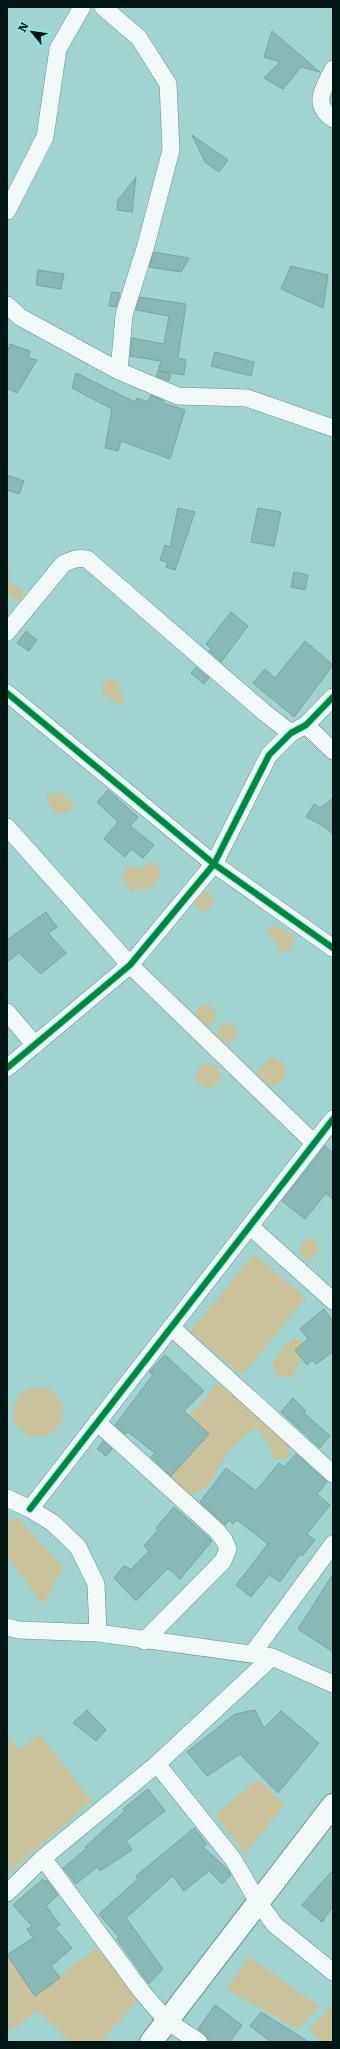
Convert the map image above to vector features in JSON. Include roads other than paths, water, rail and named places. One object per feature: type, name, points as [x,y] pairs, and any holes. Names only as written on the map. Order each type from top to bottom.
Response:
[{"type":"street","points":[[7,211],[45,137],[58,49],[82,7]]},
{"type":"street","points":[[103,7],[139,38],[168,84],[171,150],[146,245],[124,315],[119,371]]},
{"type":"street","points":[[333,69],[321,93],[320,106],[333,119]]},
{"type":"street","points":[[7,306],[20,317],[119,371],[178,396],[247,398],[333,428]]},
{"type":"street","points":[[7,632],[64,564],[80,558],[86,560],[265,713],[291,733]]},
{"type":"street","points":[[7,693],[214,864],[333,948]]},
{"type":"street","points":[[7,1068],[130,965],[214,864],[270,755],[291,733],[306,725],[333,697]]},
{"type":"street","points":[[306,725],[333,751]]},
{"type":"street","points":[[7,827],[130,965],[314,1143]]},
{"type":"street","points":[[7,1012],[36,1045]]},
{"type":"street","points":[[30,1508],[251,1227],[314,1143],[332,1124]]},
{"type":"street","points":[[251,1227],[333,1301]]},
{"type":"street","points":[[171,1327],[333,1474]]},
{"type":"street","points":[[97,1422],[217,1531],[224,1540],[228,1549],[222,1561],[144,1640]]},
{"type":"street","points":[[7,1498],[30,1508],[53,1523],[78,1547],[96,1584],[98,1633]]},
{"type":"street","points":[[252,1654],[333,1544]]},
{"type":"street","points":[[11,1632],[98,1633],[272,1657],[333,1684]]},
{"type":"street","points":[[7,1893],[43,1858],[157,1764],[272,1657]]},
{"type":"street","points":[[157,1764],[233,1859],[258,1902],[275,1925],[333,1972]]},
{"type":"street","points":[[151,2042],[333,1805]]},
{"type":"street","points":[[43,1858],[166,2022],[198,2042]]}]
